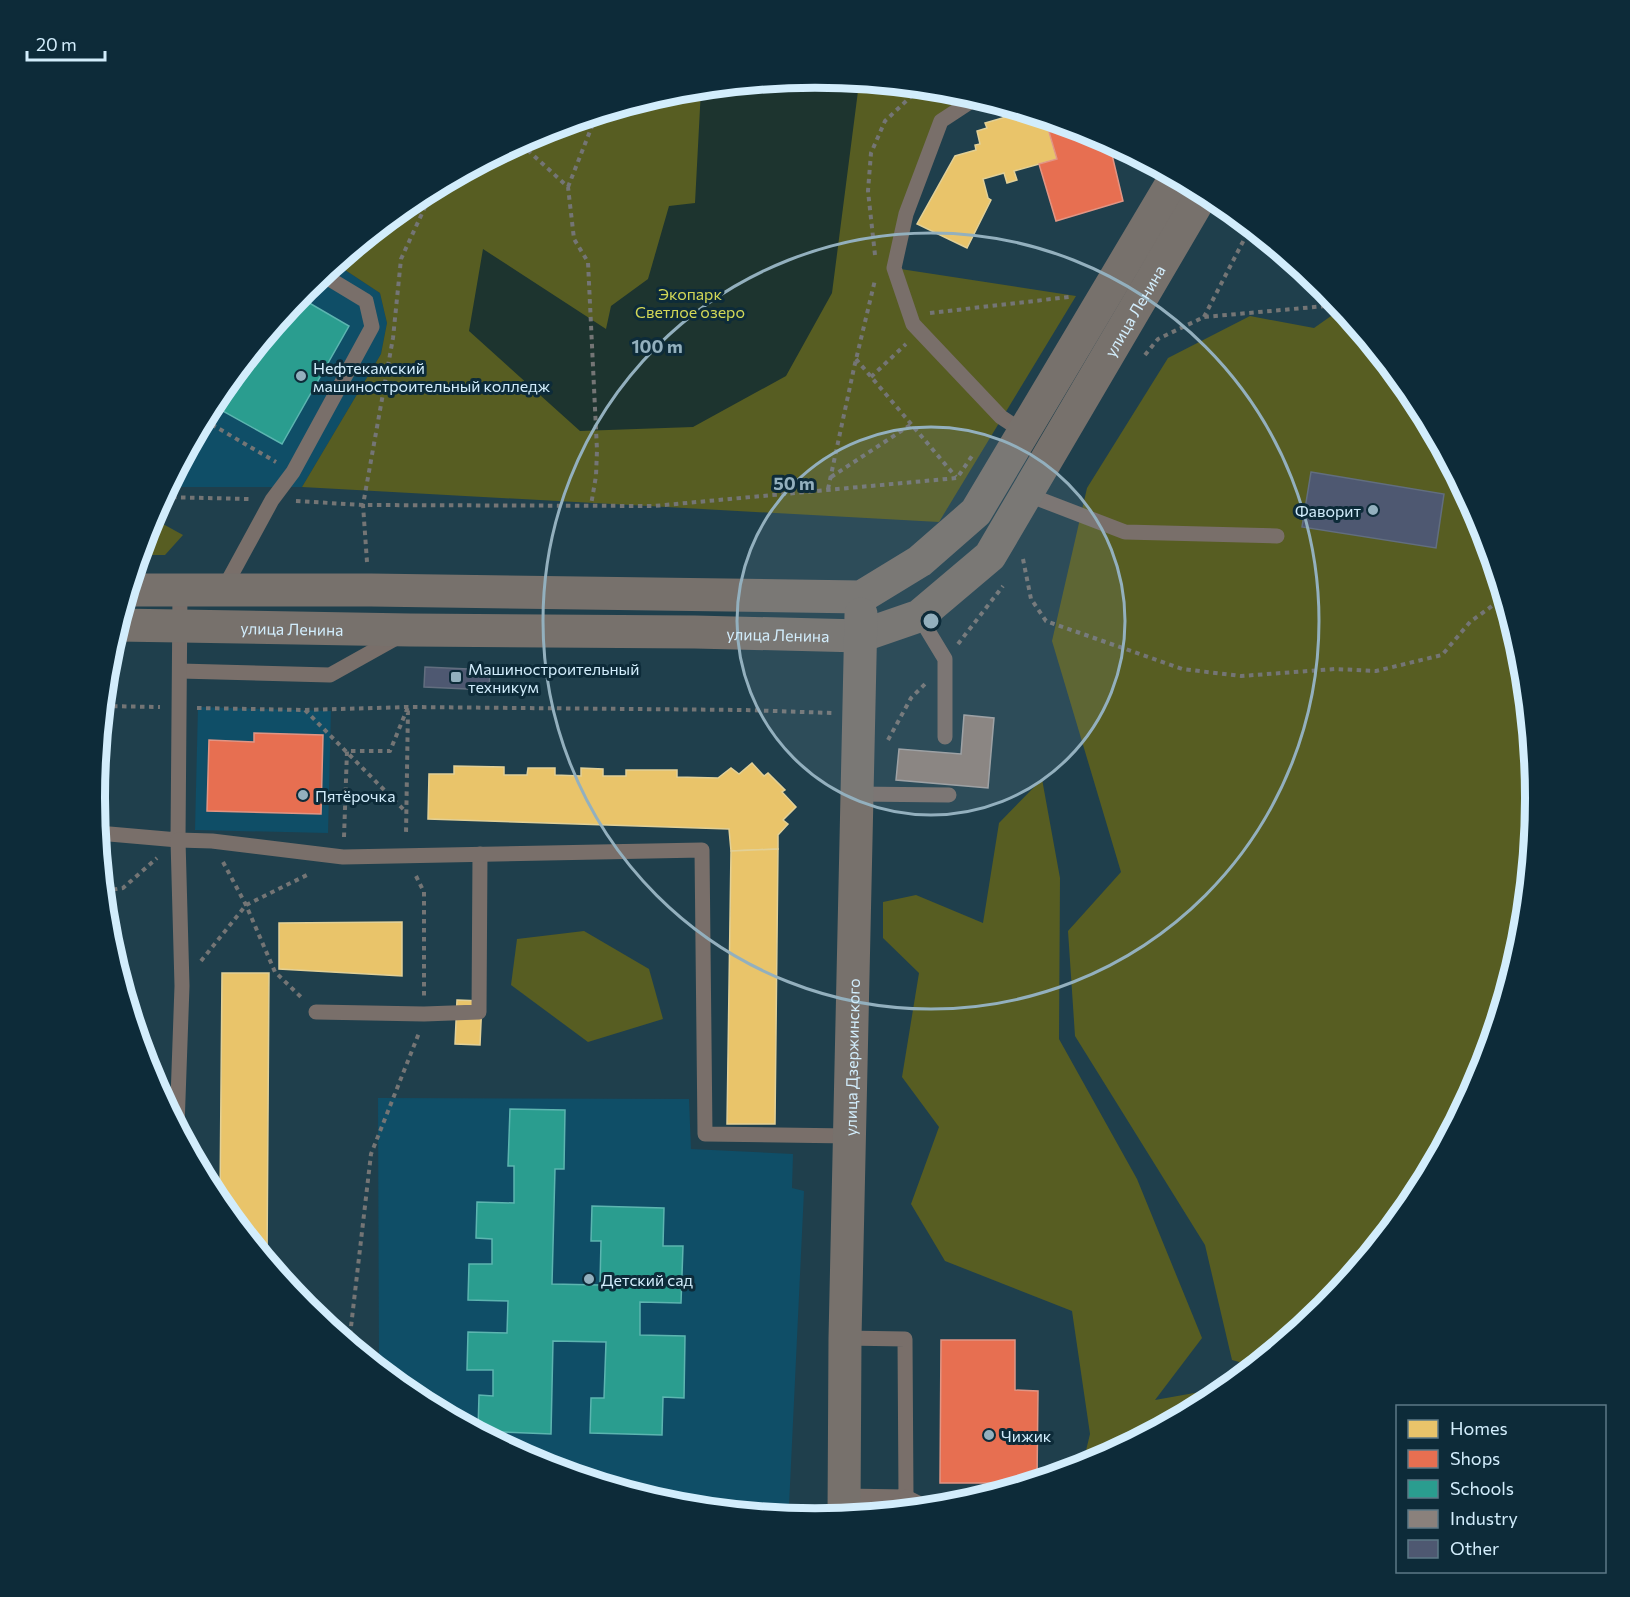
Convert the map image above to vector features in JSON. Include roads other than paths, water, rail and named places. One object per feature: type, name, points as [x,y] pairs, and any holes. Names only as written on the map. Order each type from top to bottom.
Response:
[{"type":"main road","name":"улица Ленина","points":[[861,597],[920,561],[976,512],[1171,185]]},
{"type":"main road","name":"улица Ленина","points":[[127,625],[861,636],[919,616],[990,556],[1198,201]]},
{"type":"main road","points":[[137,590],[371,590],[861,597]]},
{"type":"main road","name":"улица Дзержинского","points":[[844,1506],[845,1338],[861,597]]},
{"type":"lane","points":[[966,105],[941,121],[906,214],[894,268],[913,324],[1001,417],[1025,433]]},
{"type":"lane","points":[[223,590],[272,500],[293,472],[372,327],[366,301],[331,280]]},
{"type":"lane","points":[[1026,494],[1125,532],[1277,536]]},
{"type":"lane","points":[[178,1112],[182,986],[178,840],[180,591]]},
{"type":"lane","points":[[919,616],[945,659],[945,737]]},
{"type":"lane","points":[[180,671],[330,675],[410,630]]},
{"type":"lane","points":[[856,794],[949,795]]},
{"type":"lane","points":[[107,834],[212,841],[343,857],[702,850],[705,1134],[850,1136]]},
{"type":"lane","points":[[316,1012],[424,1014],[478,1012],[480,854]]},
{"type":"lane","points":[[845,1338],[905,1339],[906,1497]]},
{"type":"lane","points":[[844,1506],[906,1497],[914,1501]]},
{"type":"place","name":"Нефтекамский машиностроительный колледж","points":[[301,376]]},
{"type":"place","name":"Фаворит","points":[[1373,510]]},
{"type":"place","name":"Машиностроительный техникум","points":[[456,677]]},
{"type":"place","name":"Пятёрочка","points":[[303,795]]},
{"type":"place","name":"Детский сад","points":[[589,1279]]},
{"type":"place","name":"Чижик","points":[[989,1435]]},
{"type":"park label","name":"Экопарк Светлое озеро","points":[[690,302]]}]
